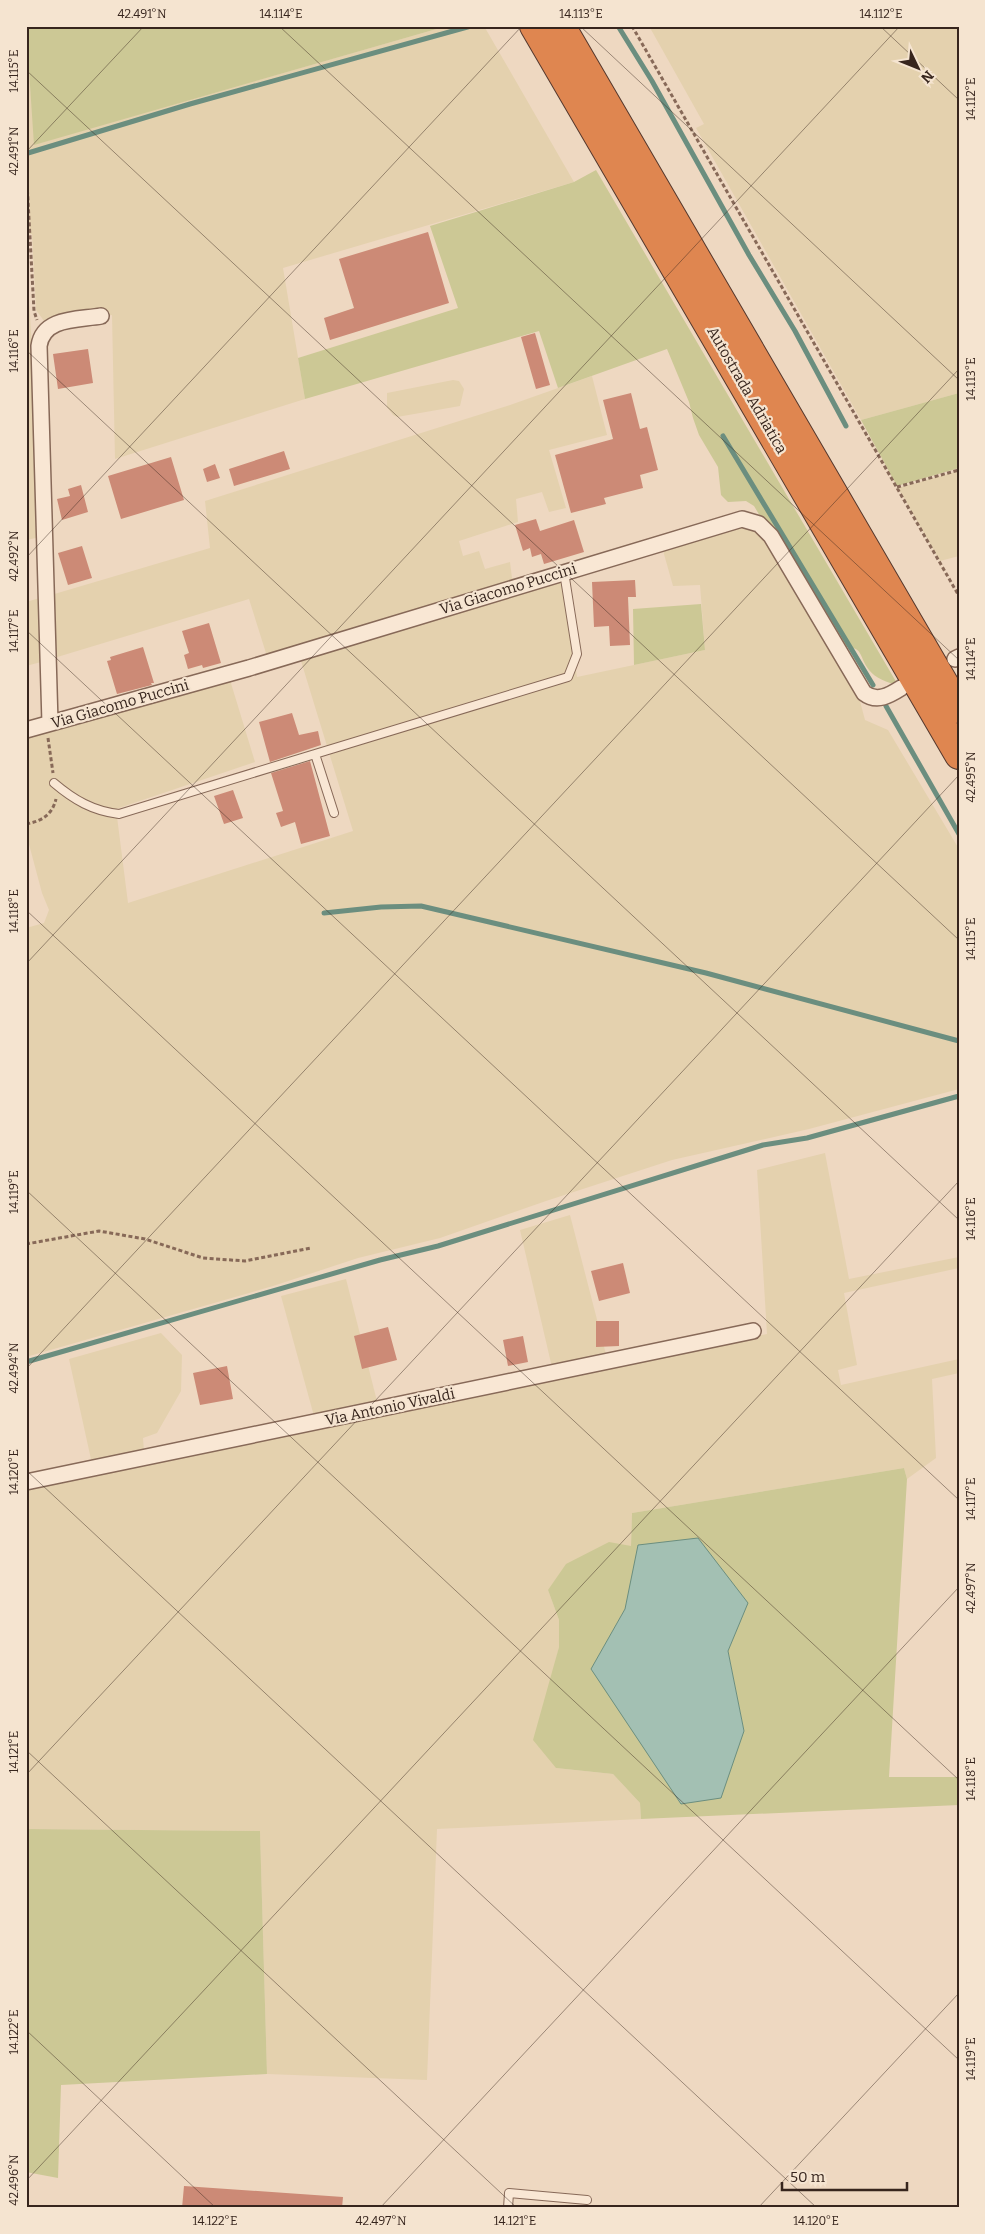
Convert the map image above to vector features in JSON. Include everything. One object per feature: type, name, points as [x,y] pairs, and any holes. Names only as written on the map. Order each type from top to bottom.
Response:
[{"type":"highway","name":"Autostrada Adriatica","points":[[534,26],[959,755]]},
{"type":"highway","name":"Autostrada Adriatica","points":[[561,26],[959,709]]},
{"type":"street","points":[[50,723],[33,397],[39,346],[45,331],[62,322],[101,316]]},
{"type":"street","name":"Via Giacomo Puccini","points":[[26,730],[249,668],[736,520],[751,520],[759,524],[771,536],[864,692],[872,697],[881,697],[901,688]]},
{"type":"street","name":"Via Antonio Vivaldi","points":[[26,1482],[753,1331]]},
{"type":"lane","points":[[54,782],[72,799],[101,812],[119,814],[568,678],[577,654],[564,572]]},
{"type":"lane","points":[[315,754],[334,813]]},
{"type":"lane","points":[[508,2208],[509,2193],[587,2200]]},
{"type":"path","points":[[632,26],[959,596]]},
{"type":"path","points":[[26,164],[34,311],[45,331]]},
{"type":"path","points":[[896,487],[959,470]]},
{"type":"path","points":[[26,1244],[99,1231],[144,1238],[203,1258],[245,1261],[311,1248]]},
{"type":"shaded area","points":[[26,26],[447,26],[34,145]]},
{"type":"shaded area","points":[[447,26],[484,26],[574,182],[283,268],[305,399],[115,459],[112,315],[47,325],[36,310],[32,234],[26,234],[26,34],[35,144]]},
{"type":"shaded area","points":[[649,26],[959,26],[959,393],[861,420],[696,128],[704,124]]},
{"type":"shaded area","points":[[596,170],[898,685],[882,680],[872,673],[857,650],[838,646],[754,506],[746,501],[728,502],[721,495],[718,467],[699,435],[689,402],[667,349],[558,388],[539,331],[305,399],[298,358],[458,308],[430,226],[574,182]]},
{"type":"shaded area","points":[[26,248],[33,365],[36,538],[26,540]]},
{"type":"shaded area","points":[[592,376],[607,435],[549,450],[566,508],[549,512],[542,492],[516,499],[518,522],[459,541],[463,556],[479,551],[485,569],[510,562],[512,578],[543,585],[555,578],[563,586],[577,677],[705,650],[700,585],[673,586],[662,547],[748,523],[763,531],[857,690],[865,720],[888,730],[959,849],[959,1089],[809,1129],[672,1160],[440,1238],[358,1258],[273,1286],[26,1357],[26,928],[44,923],[49,910],[42,893],[26,833],[26,736],[230,680],[255,762],[116,809],[128,903],[353,831],[301,661],[271,669],[249,599],[54,658],[51,595],[210,548],[205,501],[507,406]]},
{"type":"shaded area","points":[[453,380],[459,381],[464,389],[460,406],[397,417],[387,407],[387,393]]},
{"type":"shaded area","points":[[959,393],[959,468],[897,486],[861,420]]},
{"type":"shaded area","points":[[959,471],[959,556],[940,561],[898,488]]},
{"type":"shaded area","points":[[40,598],[41,662],[26,666],[26,602]]},
{"type":"shaded area","points":[[701,604],[705,650],[634,665],[633,609]]},
{"type":"shaded area","points":[[825,1153],[849,1279],[959,1257],[959,1268],[844,1293],[857,1365],[838,1370],[841,1385],[959,1359],[959,1373],[932,1379],[936,1458],[907,1479],[904,1468],[632,1513],[631,1546],[548,1590],[559,1620],[559,1647],[550,1684],[556,1768],[613,1774],[640,1803],[641,1819],[437,1829],[427,2080],[267,2074],[260,1831],[26,1829],[26,1486],[94,1473],[69,1359],[161,1333],[182,1355],[181,1391],[157,1433],[143,1438],[144,1452],[317,1427],[281,1296],[346,1279],[380,1413],[554,1376],[520,1230],[570,1215],[609,1366],[767,1334],[757,1170]]},
{"type":"shaded area","points":[[904,1468],[907,1479],[889,1777],[959,1777],[959,1805],[641,1819],[640,1803],[613,1774],[556,1768],[533,1740],[559,1647],[559,1620],[548,1590],[566,1564],[609,1542],[631,1546],[632,1513]],"holes":[[[747,1603],[728,1651],[744,1731],[591,1670],[625,1609]]]},
{"type":"shaded area","points":[[698,1538],[748,1603],[728,1651],[744,1731],[721,1798],[681,1804],[591,1669],[625,1609],[638,1545]]},
{"type":"shaded area","points":[[26,1829],[260,1831],[267,2074],[61,2085],[58,2178],[26,2172],[26,1999],[29,1974],[26,1946]]},
{"type":"building","points":[[428,232],[449,303],[330,340],[324,318],[354,308],[339,259]]},
{"type":"building","points":[[535,333],[550,385],[536,389],[521,337]]},
{"type":"building","points":[[88,349],[93,383],[58,389],[53,354]]},
{"type":"building","points":[[631,393],[640,429],[647,427],[658,470],[640,475],[643,488],[604,498],[606,504],[571,513],[555,455],[613,439],[603,400]]},
{"type":"building","points":[[284,451],[290,469],[234,486],[229,469]]},
{"type":"building","points":[[171,457],[184,500],[121,519],[108,476]]},
{"type":"building","points":[[215,464],[220,478],[207,482],[203,469]]},
{"type":"building","points":[[81,485],[88,512],[62,520],[57,499],[70,496],[68,489]]},
{"type":"building","points":[[536,519],[540,531],[574,520],[584,552],[544,564],[541,554],[532,557],[530,548],[523,551],[515,525]]},
{"type":"building","points":[[82,546],[92,578],[68,585],[58,553]]},
{"type":"building","points":[[635,580],[636,597],[628,597],[630,645],[610,646],[609,626],[594,627],[592,582]]},
{"type":"building","points":[[209,623],[221,663],[203,668],[202,665],[188,669],[184,655],[189,653],[182,631]]},
{"type":"building","points":[[143,647],[154,683],[117,694],[107,661],[111,660],[110,657]]},
{"type":"building","points":[[292,713],[299,735],[318,731],[321,745],[270,762],[259,722]]},
{"type":"building","points":[[310,761],[330,836],[301,844],[295,822],[281,827],[276,813],[283,811],[271,773]]},
{"type":"building","points":[[233,790],[243,818],[224,824],[214,796]]},
{"type":"building","points":[[623,1263],[630,1293],[599,1301],[591,1271]]},
{"type":"building","points":[[596,1321],[619,1321],[619,1346],[596,1347]]},
{"type":"building","points":[[388,1327],[397,1360],[362,1369],[354,1336]]},
{"type":"building","points":[[523,1336],[528,1362],[508,1366],[503,1340]]},
{"type":"building","points":[[227,1366],[233,1399],[200,1405],[193,1373]]},
{"type":"building","points":[[184,2186],[343,2197],[342,2208],[182,2208]]},
{"type":"waterway","points":[[28,153],[190,104],[471,26]]},
{"type":"waterway","points":[[618,26],[652,81],[749,255],[795,331],[846,426]]},
{"type":"waterway","points":[[723,436],[873,685]]},
{"type":"waterway","points":[[886,706],[959,834]]},
{"type":"waterway","points":[[324,913],[381,907],[421,906],[706,973],[959,1041]]},
{"type":"waterway","points":[[26,1362],[380,1260],[438,1246],[763,1145],[807,1138],[959,1096]]}]
